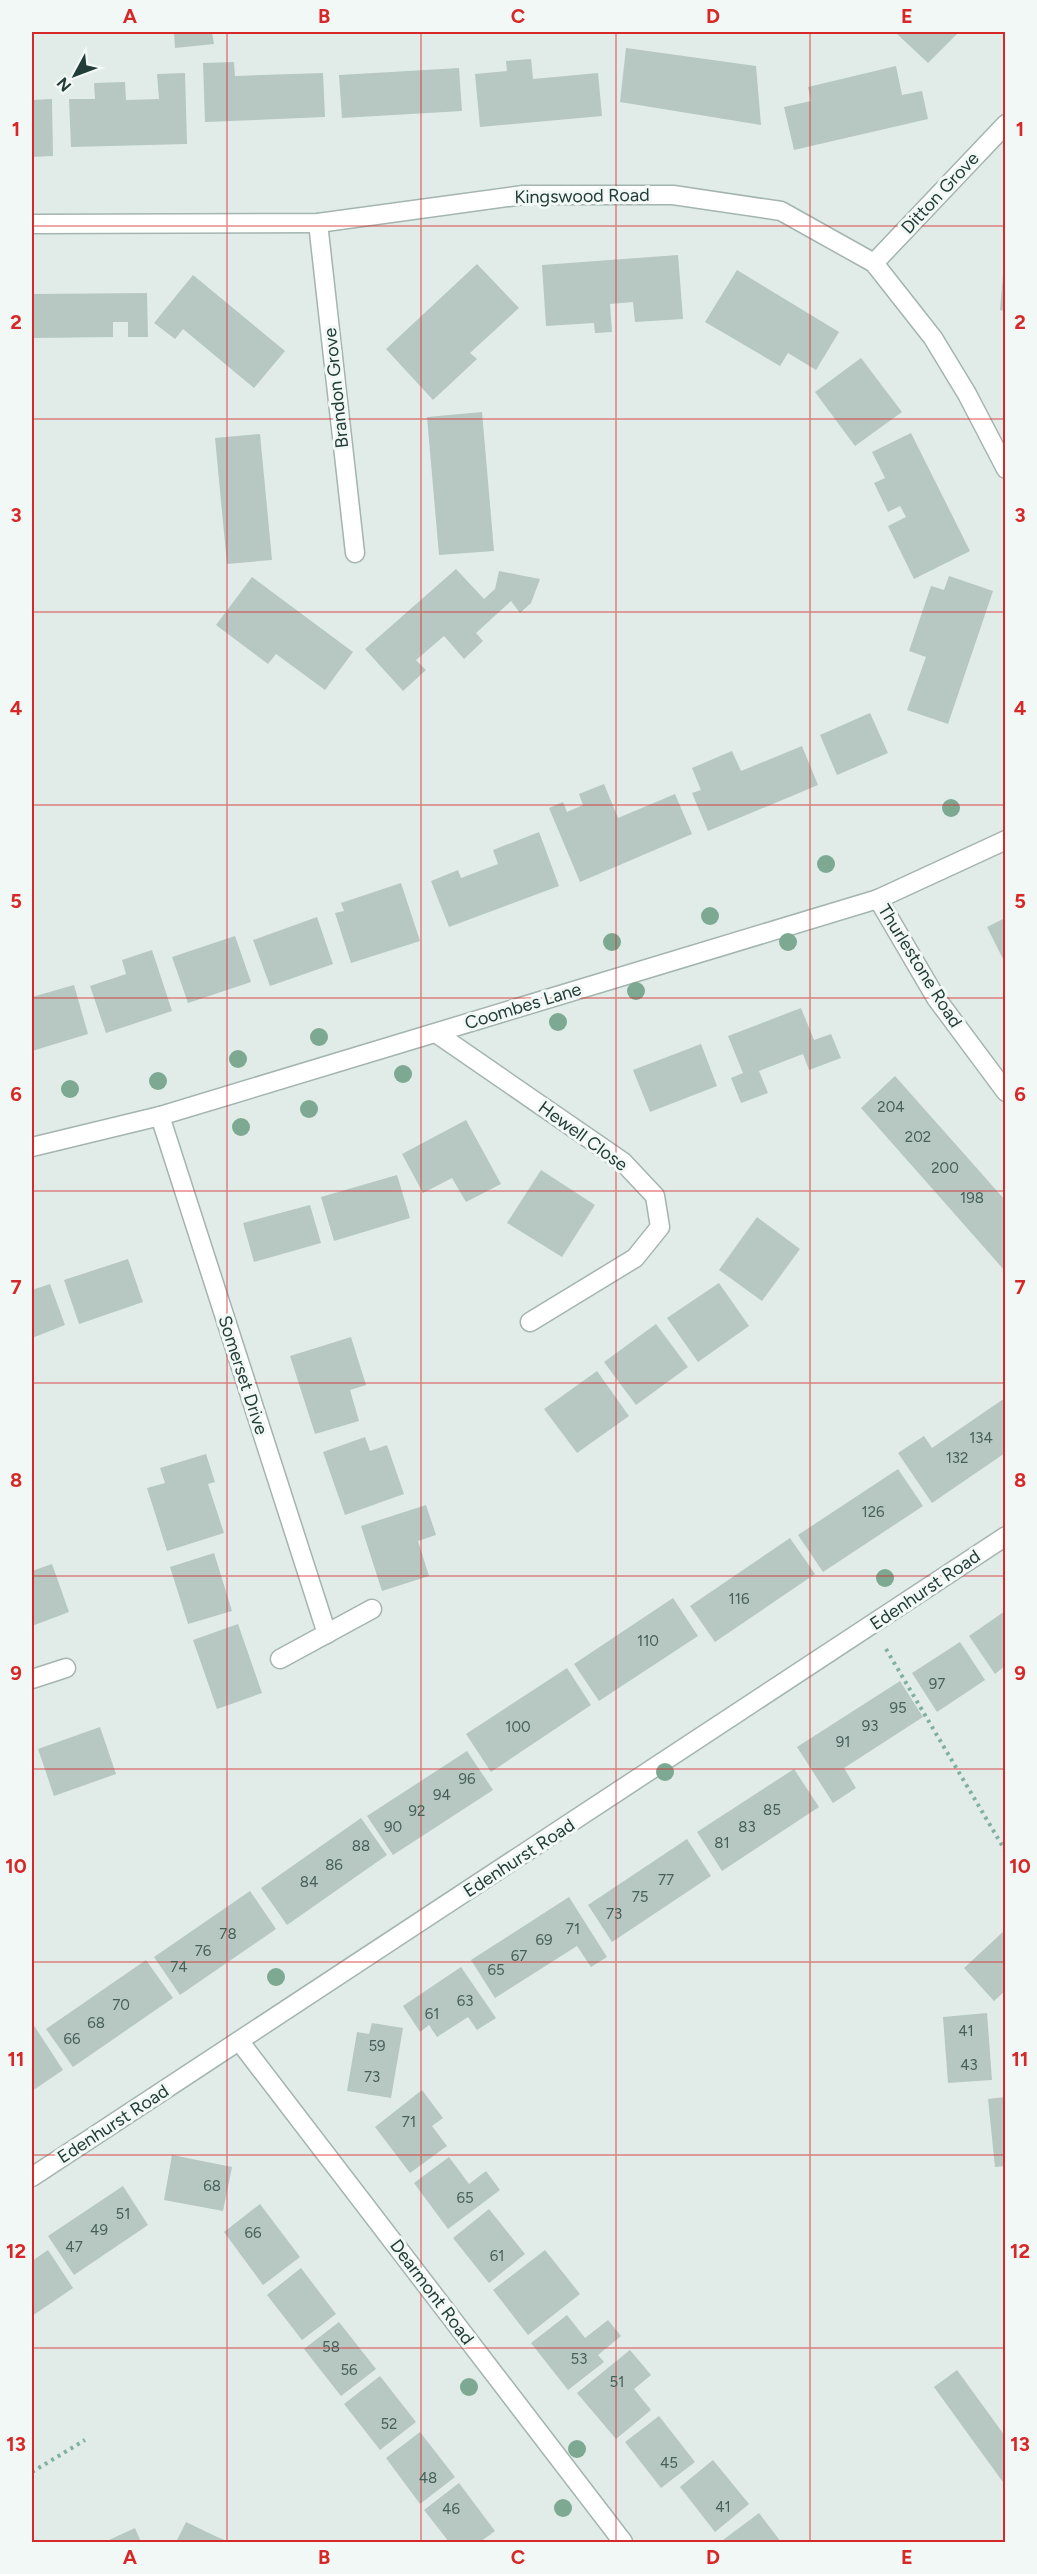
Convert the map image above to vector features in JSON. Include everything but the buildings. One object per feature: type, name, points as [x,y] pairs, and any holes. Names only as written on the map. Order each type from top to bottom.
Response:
[{"type":"street","name":"Ditton Grove","points":[[874,263],[1005,124]]},
{"type":"street","name":"Kingswood Road","points":[[32,224],[318,223],[523,195],[673,195],[781,211],[874,263],[933,338],[967,394],[1005,469]]},
{"type":"street","name":"Brandon Grove","points":[[318,223],[355,553]]},
{"type":"street","name":"Coombes Lane","points":[[32,1147],[160,1116],[878,899],[1005,840]]},
{"type":"street","name":"Thurlestone Road","points":[[878,899],[936,998],[1005,1092]]},
{"type":"street","name":"Hewell Close","points":[[436,1032],[623,1162],[655,1196],[660,1227],[634,1258],[530,1322]]},
{"type":"street","name":"Somerset Drive","points":[[160,1116],[327,1634]]},
{"type":"street","name":"Edenhurst Road","points":[[32,2177],[1005,1536]]},
{"type":"street","points":[[280,1659],[372,1609]]},
{"type":"street","points":[[32,1679],[66,1668]]},
{"type":"street","name":"Dearmont Road","points":[[240,2042],[623,2542]]},
{"type":"path","points":[[872,1625],[1005,1852]]},
{"type":"path","points":[[32,2472],[85,2440]]}]
